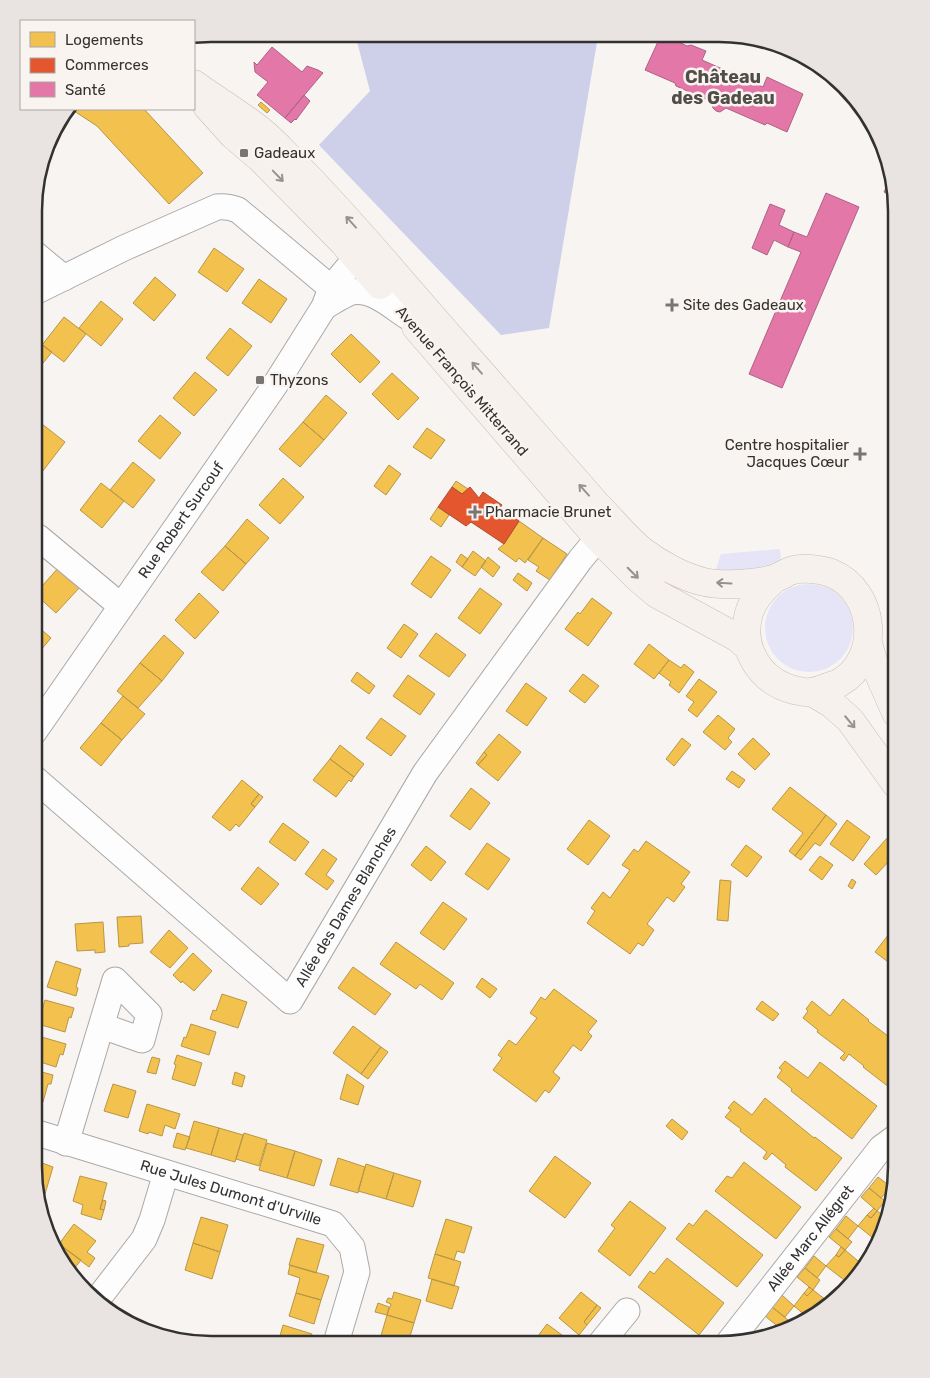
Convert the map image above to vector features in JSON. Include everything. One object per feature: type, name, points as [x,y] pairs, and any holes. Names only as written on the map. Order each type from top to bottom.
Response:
[{"type":"main road","name":"Avenue François Mitterrand","points":[[195,85],[263,132],[322,190],[357,229],[369,258],[408,317],[598,538],[657,594],[738,638],[748,647]]},
{"type":"main road","name":"Avenue François Mitterrand","points":[[195,93],[233,135],[260,158],[343,242],[369,258],[641,550],[679,573],[706,582],[748,584],[773,580]]},
{"type":"main road","points":[[805,569],[830,573],[842,578],[860,597],[865,610],[869,631],[868,643],[864,655],[855,670],[839,683],[812,692],[802,692],[784,687],[768,677],[756,663],[748,647],[746,628],[749,610],[759,593],[773,580],[794,570],[805,569]]},
{"type":"main road","points":[[868,643],[873,661],[888,694]]},
{"type":"main road","points":[[812,692],[832,704],[850,720],[887,772]]},
{"type":"street","points":[[42,289],[124,248],[223,206],[238,210],[328,297],[367,292],[374,294],[408,317]]},
{"type":"street","name":"Rue Robert Surcouf","points":[[42,720],[275,385],[328,297],[369,258]]},
{"type":"street","points":[[42,260],[64,278]]},
{"type":"street","name":"Allée des Dames Blanches","points":[[42,785],[290,1001],[425,773],[598,538]]},
{"type":"street","points":[[42,540],[121,606]]},
{"type":"street","points":[[66,1142],[102,1026]]},
{"type":"street","name":"Rue Jules Dumont d'Urville","points":[[42,1134],[332,1224],[352,1247],[357,1272],[338,1336]]},
{"type":"street","name":"Allée Marc Allégret","points":[[735,1335],[881,1148],[887,1144]]},
{"type":"street","points":[[101,1294],[144,1239],[152,1220],[166,1173]]},
{"type":"street","points":[[607,1336],[627,1311]]},
{"type":"shaded area","points":[[357,42],[597,42],[549,328],[501,335],[319,145],[370,91]]},
{"type":"shaded area","points":[[780,549],[781,562],[758,572],[715,572],[721,554]]},
{"type":"shaded area","points":[[809,584],[826,588],[840,597],[849,611],[853,628],[849,645],[840,659],[826,668],[809,672],[792,668],[778,659],[769,645],[765,628],[769,611],[778,597],[792,588]]},
{"type":"building: Logements","points":[[261,102],[270,110],[267,113],[258,105]]},
{"type":"building: Logements","points":[[77,110],[145,110],[203,173],[169,204],[97,126],[75,112]]},
{"type":"building: Logements","points":[[214,248],[244,269],[227,292],[198,272]]},
{"type":"building: Logements","points":[[155,277],[176,295],[154,321],[133,303]]},
{"type":"building: Logements","points":[[259,279],[287,299],[271,323],[242,303]]},
{"type":"building: Logements","points":[[101,301],[123,319],[101,346],[79,328]]},
{"type":"building: Logements","points":[[64,317],[86,334],[64,362],[42,345]]},
{"type":"building: Logements","points":[[230,328],[252,346],[228,376],[206,358]]},
{"type":"building: Logements","points":[[351,334],[380,362],[360,383],[331,354]]},
{"type":"building: Logements","points":[[42,344],[52,352],[42,364]]},
{"type":"building: Logements","points":[[195,372],[217,390],[194,416],[173,398]]},
{"type":"building: Logements","points":[[392,373],[419,398],[398,420],[372,394]]},
{"type":"building: Logements","points":[[326,395],[347,413],[324,440],[303,422]]},
{"type":"building: Logements","points":[[160,415],[181,433],[160,459],[138,441]]},
{"type":"building: Logements","points":[[303,422],[324,440],[300,467],[279,449]]},
{"type":"building: Logements","points":[[42,424],[65,442],[42,472]]},
{"type":"building: Logements","points":[[427,428],[445,440],[431,459],[413,447]]},
{"type":"building: Logements","points":[[133,462],[155,480],[133,508],[110,490]]},
{"type":"building: Logements","points":[[389,465],[401,474],[386,495],[374,486]]},
{"type":"building: Logements","points":[[283,478],[304,497],[280,524],[259,505]]},
{"type":"building: Logements","points":[[456,481],[468,489],[462,494],[452,487]]},
{"type":"building: Logements","points":[[101,483],[124,501],[102,528],[80,510]]},
{"type":"building: Logements","points":[[438,507],[449,515],[441,527],[430,519]]},
{"type":"building: Logements","points":[[247,519],[269,538],[246,564],[225,546]]},
{"type":"building: Logements","points":[[519,521],[543,538],[525,563],[519,558],[516,562],[498,549],[504,544]]},
{"type":"building: Logements","points":[[543,538],[567,554],[550,580],[536,571],[539,567],[528,560]]},
{"type":"building: Logements","points":[[225,546],[246,564],[223,591],[201,572]]},
{"type":"building: Logements","points":[[473,551],[486,561],[475,576],[462,567]]},
{"type":"building: Logements","points":[[461,554],[468,559],[462,567],[456,562]]},
{"type":"building: Logements","points":[[431,556],[451,570],[431,598],[411,584]]},
{"type":"building: Logements","points":[[488,557],[500,567],[493,577],[481,567]]},
{"type":"building: Logements","points":[[59,567],[81,586],[56,613],[42,600],[42,586]]},
{"type":"building: Logements","points":[[518,573],[532,583],[527,591],[513,580]]},
{"type":"building: Logements","points":[[480,588],[502,604],[480,634],[458,618]]},
{"type":"building: Logements","points":[[199,593],[219,612],[195,639],[175,620]]},
{"type":"building: Logements","points":[[592,598],[612,613],[588,646],[565,629]]},
{"type":"building: Logements","points":[[404,624],[418,634],[401,658],[387,648]]},
{"type":"building: Logements","points":[[42,630],[51,638],[42,649]]},
{"type":"building: Logements","points":[[436,633],[466,655],[449,677],[419,656]]},
{"type":"building: Logements","points":[[164,635],[184,653],[162,681],[140,663]]},
{"type":"building: Logements","points":[[649,644],[669,660],[654,679],[634,664]]},
{"type":"building: Logements","points":[[669,660],[681,668],[684,664],[694,672],[679,693],[669,685],[671,682],[659,673]]},
{"type":"building: Logements","points":[[140,663],[162,681],[138,708],[117,691]]},
{"type":"building: Logements","points":[[357,672],[375,686],[369,694],[351,681]]},
{"type":"building: Logements","points":[[583,674],[599,686],[585,703],[569,691]]},
{"type":"building: Logements","points":[[408,675],[435,694],[420,715],[393,696]]},
{"type":"building: Logements","points":[[699,679],[717,692],[697,717],[688,710],[694,702],[686,696]]},
{"type":"building: Logements","points":[[526,683],[547,698],[527,726],[506,711]]},
{"type":"building: Logements","points":[[123,696],[145,714],[122,740],[101,723]]},
{"type":"building: Logements","points":[[718,715],[735,729],[728,738],[732,742],[725,750],[703,732]]},
{"type":"building: Logements","points":[[381,718],[406,736],[391,756],[366,738]]},
{"type":"building: Logements","points":[[101,723],[122,740],[101,766],[80,748]]},
{"type":"building: Logements","points":[[499,734],[521,752],[498,781],[478,765],[487,755],[484,752]]},
{"type":"building: Logements","points":[[682,738],[691,745],[674,766],[666,759]]},
{"type":"building: Logements","points":[[753,738],[770,754],[755,770],[738,754]]},
{"type":"building: Logements","points":[[340,745],[364,764],[354,777],[330,759]]},
{"type":"building: Logements","points":[[484,752],[487,755],[478,765],[476,763]]},
{"type":"building: Logements","points":[[330,759],[354,777],[351,782],[349,780],[336,797],[313,780]]},
{"type":"building: Logements","points":[[732,771],[745,780],[739,788],[726,779]]},
{"type":"building: Logements","points":[[242,780],[259,794],[251,804],[255,807],[239,827],[236,824],[230,831],[212,817]]},
{"type":"building: Logements","points":[[790,787],[826,815],[795,856],[789,851],[803,833],[772,809]]},
{"type":"building: Logements","points":[[471,788],[490,803],[470,830],[450,816]]},
{"type":"building: Logements","points":[[259,794],[263,797],[255,807],[251,804]]},
{"type":"building: Logements","points":[[826,815],[837,824],[820,846],[815,843],[801,860],[795,856]]},
{"type":"building: Logements","points":[[589,820],[610,836],[588,865],[567,849]]},
{"type":"building: Logements","points":[[847,820],[870,837],[853,861],[830,844]]},
{"type":"building: Logements","points":[[283,823],[309,842],[295,861],[269,842]]},
{"type":"building: Logements","points":[[887,838],[887,863],[876,875],[864,864]]},
{"type":"building: Logements","points":[[646,841],[690,872],[681,884],[685,887],[674,902],[667,897],[647,924],[654,930],[643,946],[638,943],[630,954],[587,923],[595,911],[591,908],[603,892],[610,898],[630,870],[622,865],[634,849],[638,852]]},
{"type":"building: Logements","points":[[487,843],[510,859],[488,890],[465,874]]},
{"type":"building: Logements","points":[[746,845],[762,857],[747,877],[731,865]]},
{"type":"building: Logements","points":[[426,846],[446,862],[431,881],[411,865]]},
{"type":"building: Logements","points":[[323,849],[337,859],[326,875],[334,881],[327,890],[305,874]]},
{"type":"building: Logements","points":[[820,856],[833,865],[822,880],[809,870]]},
{"type":"building: Logements","points":[[258,867],[279,884],[261,905],[241,889]]},
{"type":"building: Logements","points":[[852,879],[856,882],[852,889],[848,886]]},
{"type":"building: Logements","points":[[720,880],[731,881],[728,921],[717,920]]},
{"type":"building: Logements","points":[[443,902],[467,919],[444,950],[420,933]]},
{"type":"building: Logements","points":[[141,916],[143,943],[119,947],[117,917]]},
{"type":"building: Logements","points":[[103,922],[105,952],[95,953],[95,950],[77,951],[75,924]]},
{"type":"building: Logements","points":[[169,930],[188,948],[170,968],[150,952]]},
{"type":"building: Logements","points":[[887,936],[887,961],[875,952]]},
{"type":"building: Logements","points":[[396,942],[454,983],[442,1000],[420,984],[416,989],[380,964]]},
{"type":"building: Logements","points":[[193,953],[212,971],[194,991],[182,981],[181,983],[173,975]]},
{"type":"building: Logements","points":[[56,961],[81,969],[76,987],[78,988],[76,996],[47,987]]},
{"type":"building: Logements","points":[[353,967],[391,994],[375,1015],[338,988]]},
{"type":"building: Logements","points":[[482,978],[497,989],[490,998],[476,987]]},
{"type":"building: Logements","points":[[554,989],[597,1021],[588,1032],[592,1036],[581,1051],[573,1045],[553,1072],[560,1078],[549,1093],[545,1090],[536,1102],[493,1070],[502,1058],[498,1055],[509,1040],[516,1045],[537,1018],[530,1013],[541,997],[545,1000]]},
{"type":"building: Logements","points":[[222,994],[247,1002],[238,1028],[210,1019],[213,1010],[216,1011]]},
{"type":"building: Logements","points":[[843,999],[887,1035],[887,1086],[849,1054],[844,1061],[840,1058],[845,1053],[817,1032],[818,1030],[803,1018],[808,1011],[806,1009],[812,1001],[830,1016]]},
{"type":"building: Logements","points":[[45,1000],[74,1008],[71,1018],[69,1017],[65,1032],[42,1025],[42,1010]]},
{"type":"building: Logements","points":[[762,1001],[779,1014],[773,1021],[756,1009]]},
{"type":"building: Logements","points":[[191,1024],[216,1032],[209,1055],[181,1046]]},
{"type":"building: Logements","points":[[353,1026],[381,1047],[361,1074],[333,1053]]},
{"type":"building: Logements","points":[[42,1037],[66,1044],[63,1055],[60,1054],[56,1067],[42,1063]]},
{"type":"building: Logements","points":[[381,1047],[388,1052],[368,1079],[361,1074]]},
{"type":"building: Logements","points":[[177,1055],[202,1063],[195,1086],[172,1079]]},
{"type":"building: Logements","points":[[152,1057],[160,1059],[156,1074],[147,1072]]},
{"type":"building: Logements","points":[[785,1061],[808,1078],[820,1062],[877,1106],[852,1139],[791,1091],[792,1089],[777,1077],[782,1070],[779,1068]]},
{"type":"building: Logements","points":[[42,1072],[53,1075],[51,1084],[48,1084],[43,1102]]},
{"type":"building: Logements","points":[[235,1072],[245,1076],[242,1087],[232,1084]]},
{"type":"building: Logements","points":[[347,1074],[364,1086],[358,1105],[340,1099]]},
{"type":"building: Logements","points":[[113,1084],[136,1091],[128,1118],[104,1111]]},
{"type":"building: Logements","points":[[765,1098],[842,1158],[816,1191],[785,1167],[786,1165],[772,1153],[766,1160],[763,1158],[767,1152],[725,1117],[731,1110],[728,1108],[734,1101],[752,1115]]},
{"type":"building: Logements","points":[[147,1104],[180,1114],[175,1129],[165,1125],[162,1136],[139,1131]]},
{"type":"building: Logements","points":[[672,1119],[688,1132],[682,1140],[666,1126]]},
{"type":"building: Logements","points":[[194,1121],[219,1128],[211,1155],[186,1148]]},
{"type":"building: Logements","points":[[219,1128],[243,1135],[235,1162],[211,1155]]},
{"type":"building: Logements","points":[[177,1133],[190,1137],[185,1150],[173,1147]]},
{"type":"building: Logements","points":[[244,1133],[267,1140],[259,1166],[236,1159]]},
{"type":"building: Logements","points":[[267,1143],[295,1151],[287,1178],[259,1170]]},
{"type":"building: Logements","points":[[295,1151],[322,1160],[314,1186],[287,1178]]},
{"type":"building: Logements","points":[[555,1156],[591,1183],[565,1218],[529,1191]]},
{"type":"building: Logements","points":[[338,1158],[365,1167],[358,1193],[330,1185]]},
{"type":"building: Logements","points":[[744,1162],[801,1207],[776,1239],[715,1191],[727,1176],[732,1178]]},
{"type":"building: Logements","points":[[42,1163],[53,1167],[45,1194]]},
{"type":"building: Logements","points":[[366,1164],[394,1173],[386,1199],[358,1191]]},
{"type":"building: Logements","points":[[394,1173],[421,1181],[413,1207],[386,1199]]},
{"type":"building: Logements","points":[[80,1176],[107,1183],[100,1209],[104,1210],[101,1220],[81,1214],[83,1205],[73,1201]]},
{"type":"building: Logements","points":[[878,1177],[886,1184],[885,1193],[881,1198],[869,1188]]},
{"type":"building: Logements","points":[[869,1188],[884,1200],[883,1203],[877,1211],[861,1197]]},
{"type":"building: Logements","points":[[103,1200],[106,1201],[104,1210],[100,1209]]},
{"type":"building: Logements","points":[[630,1201],[666,1228],[630,1276],[598,1251],[615,1228],[611,1225]]},
{"type":"building: Logements","points":[[874,1208],[877,1211],[871,1218],[867,1215]]},
{"type":"building: Logements","points":[[706,1210],[763,1255],[737,1287],[676,1239],[689,1223],[693,1226]]},
{"type":"building: Logements","points":[[877,1211],[881,1214],[872,1237],[858,1226],[867,1215],[871,1218]]},
{"type":"building: Logements","points":[[846,1216],[858,1226],[848,1239],[836,1229]]},
{"type":"building: Logements","points":[[201,1217],[228,1225],[220,1252],[193,1243]]},
{"type":"building: Logements","points":[[446,1219],[472,1227],[464,1253],[457,1251],[454,1260],[435,1254]]},
{"type":"building: Logements","points":[[74,1224],[96,1241],[87,1252],[95,1258],[89,1267],[63,1247],[60,1242]]},
{"type":"building: Logements","points":[[836,1229],[852,1242],[845,1250],[829,1237]]},
{"type":"building: Logements","points":[[297,1238],[324,1245],[316,1273],[289,1265]]},
{"type":"building: Logements","points":[[193,1243],[220,1252],[212,1279],[185,1270]]},
{"type":"building: Logements","points":[[63,1247],[81,1260],[76,1267]]},
{"type":"building: Logements","points":[[841,1247],[845,1250],[839,1257],[836,1255]]},
{"type":"building: Logements","points":[[845,1250],[858,1261],[844,1280],[826,1266],[836,1255],[839,1257]]},
{"type":"building: Logements","points":[[435,1254],[461,1262],[454,1286],[428,1278]]},
{"type":"building: Logements","points":[[814,1256],[826,1266],[817,1278],[805,1268]]},
{"type":"building: Logements","points":[[667,1258],[724,1303],[699,1335],[638,1287],[650,1271],[654,1274]]},
{"type":"building: Logements","points":[[290,1265],[329,1276],[321,1300],[296,1293],[300,1278],[288,1274]]},
{"type":"building: Logements","points":[[805,1268],[820,1280],[813,1290],[797,1277]]},
{"type":"building: Logements","points":[[432,1279],[459,1287],[452,1309],[426,1301]]},
{"type":"building: Logements","points":[[809,1287],[813,1290],[807,1296],[804,1293]]},
{"type":"building: Logements","points":[[813,1290],[824,1298],[803,1313],[794,1306],[804,1293],[807,1296]]},
{"type":"building: Logements","points":[[394,1292],[421,1300],[414,1323],[387,1315],[391,1304],[386,1302],[388,1298],[392,1299]]},
{"type":"building: Logements","points":[[581,1292],[597,1305],[584,1322],[587,1325],[579,1335],[559,1318]]},
{"type":"building: Logements","points":[[296,1293],[321,1300],[314,1324],[289,1316]]},
{"type":"building: Logements","points":[[782,1295],[794,1306],[785,1317],[772,1307]]},
{"type":"building: Logements","points":[[378,1303],[389,1307],[387,1315],[375,1312]]},
{"type":"building: Logements","points":[[597,1305],[601,1308],[587,1325],[584,1322]]},
{"type":"building: Logements","points":[[772,1307],[788,1320],[776,1325],[765,1316]]},
{"type":"building: Logements","points":[[387,1315],[414,1323],[410,1336],[381,1336]]},
{"type":"building: Logements","points":[[547,1324],[563,1336],[538,1336]]},
{"type":"building: Logements","points":[[283,1325],[312,1334],[311,1336],[280,1336]]},
{"type":"building: Commerces","name":"Pharmacie Brunet","points":[[452,487],[462,494],[470,487],[479,498],[483,492],[502,505],[500,508],[519,521],[504,544],[471,522],[466,526],[438,507]]},
{"type":"building: Santé","points":[[658,42],[679,42],[706,51],[702,60],[763,87],[767,77],[803,94],[787,132],[767,123],[765,125],[726,108],[720,112],[716,111],[710,101],[645,70]]},
{"type":"building: Santé","points":[[272,47],[302,72],[307,66],[323,73],[285,118],[257,95],[268,82],[255,72],[254,62],[257,65]]},
{"type":"building: Santé","points":[[304,95],[310,101],[296,120],[291,123],[285,118]]},
{"type":"building: Santé","points":[[826,193],[859,207],[782,388],[749,374],[801,252],[788,247],[794,232],[807,237]]},
{"type":"building: Santé","points":[[770,204],[785,210],[779,225],[794,232],[788,247],[774,240],[767,255],[752,248]]},
{"type":"place","name":"Gadeaux","points":[[244,153]]},
{"type":"place","name":"Site des Gadeaux","points":[[672,305]]},
{"type":"place","name":"Thyzons","points":[[260,380]]},
{"type":"place","name":"Centre hospitalier Jacques Cœur","points":[[860,454]]},
{"type":"place","name":"Pharmacie Brunet","points":[[475,512]]},
{"type":"district","name":"Château des Gadeau","points":[[723,87]]}]
